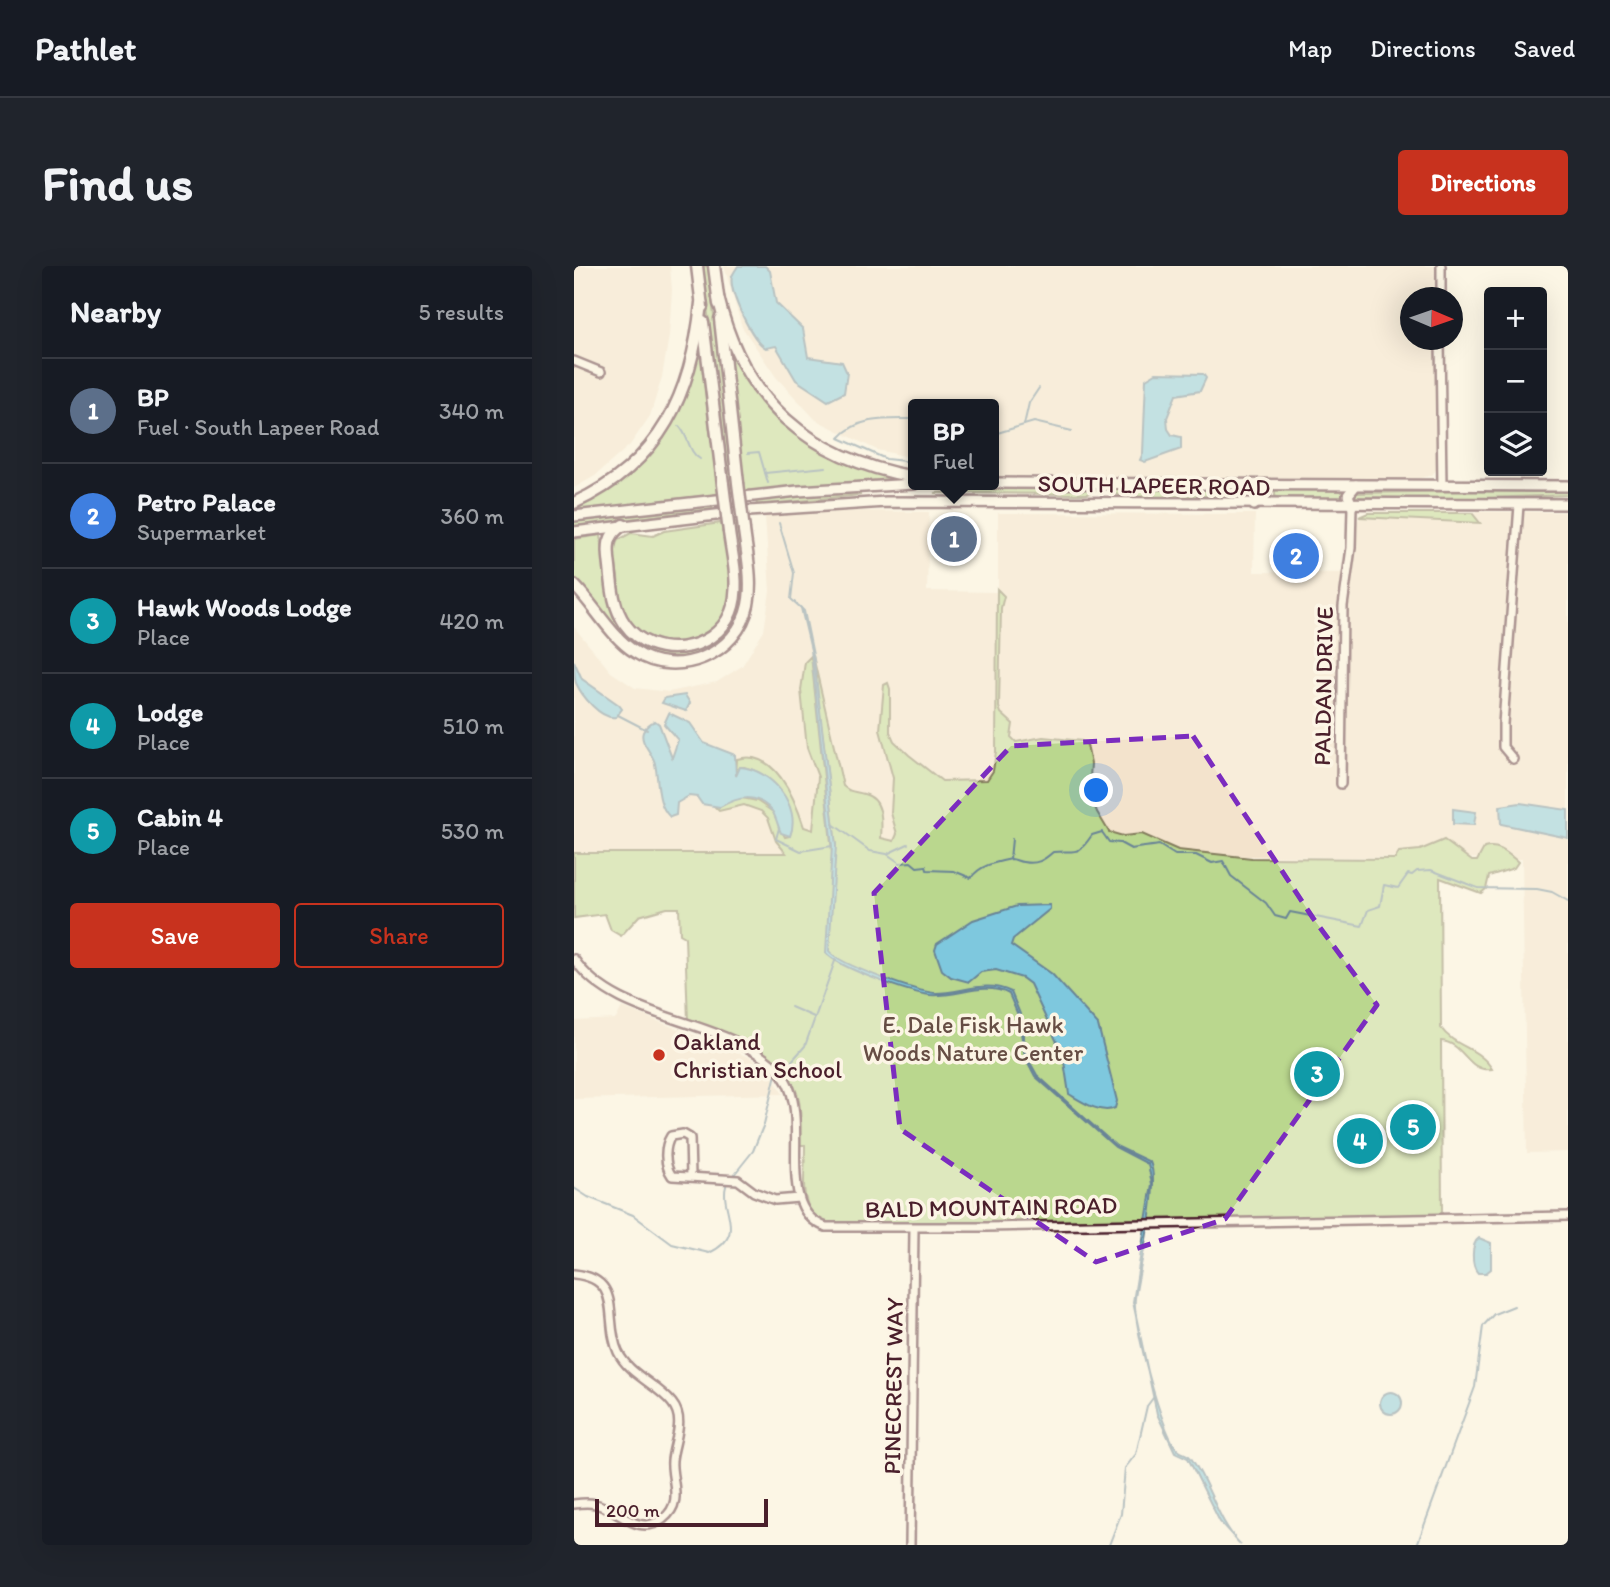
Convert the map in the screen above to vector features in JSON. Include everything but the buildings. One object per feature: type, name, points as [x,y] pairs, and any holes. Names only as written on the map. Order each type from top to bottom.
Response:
[{"type":"highway","points":[[623,525],[612,533],[608,547],[617,610],[636,636],[650,644],[673,649],[705,640],[719,629],[730,613],[735,583],[697,266]]},
{"type":"highway","points":[[574,585],[616,636],[638,654],[663,663],[697,660],[718,650],[730,640],[747,611],[750,583],[714,266]]},
{"type":"highway","points":[[718,297],[740,360],[758,389],[786,420],[809,439],[845,458],[908,475]]},
{"type":"highway","points":[[574,503],[606,486],[626,470],[656,438],[672,415],[692,367],[701,303]]},
{"type":"main road","name":"SOUTH LAPEER ROAD","points":[[999,483],[1568,486]]},
{"type":"main road","points":[[574,516],[798,491],[908,484]]},
{"type":"main road","points":[[1046,502],[1046,496],[1051,490],[1076,484]]},
{"type":"main road","points":[[866,503],[867,490],[872,485]]},
{"type":"main road","points":[[1252,505],[1265,496],[1267,485]]},
{"type":"main road","points":[[1352,506],[1348,495],[1356,485]]},
{"type":"main road","name":"SOUTH LAPEER ROAD","points":[[574,532],[749,511],[866,503],[1046,502],[1352,506],[1568,504]]},
{"type":"street","points":[[1441,266],[1441,287]]},
{"type":"street","points":[[1440,350],[1442,486]]},
{"type":"street","points":[[574,361],[601,372]]},
{"type":"street","points":[[1513,759],[1503,747],[1503,724],[1519,505]]},
{"type":"street","name":"PALDAN DRIVE","points":[[1341,784],[1342,614],[1351,548],[1352,506]]},
{"type":"street","points":[[574,959],[602,989],[734,1042],[778,1069],[786,1079],[796,1102],[799,1198],[775,1200],[754,1192],[738,1180],[672,1176],[666,1168],[667,1142],[671,1136],[683,1134],[690,1138],[691,1177]]},
{"type":"street","name":"BALD MOUNTAIN ROAD","points":[[799,1198],[806,1213],[826,1227],[914,1228],[1568,1216]]},
{"type":"street","name":"PINECREST WAY","points":[[910,1545],[914,1228]]},
{"type":"street","points":[[574,1274],[598,1281],[607,1293],[619,1353],[629,1367],[673,1404],[679,1427],[672,1457],[676,1494],[672,1510],[663,1519],[650,1525],[637,1524],[597,1504],[574,1504]]},
{"type":"highlighted area","points":[[1193,736],[1313,918],[1377,1005],[1225,1219],[1096,1262],[900,1129],[874,893],[1011,746]]},
{"type":"shaded area","points":[[574,266],[670,266],[672,290],[669,336],[662,377],[650,416],[630,445],[595,476],[574,488]]},
{"type":"shaded area","points":[[724,266],[1437,266],[1437,287],[1400,287],[1400,350],[1437,350],[1436,470],[1432,475],[1417,479],[999,476],[999,399],[908,399],[908,457],[877,450],[816,420],[776,377],[742,327]]},
{"type":"shaded area","points":[[855,511],[929,512],[927,591],[998,592],[998,513],[1255,514],[1254,572],[1351,573],[1356,523],[1362,515],[1369,512],[1568,512],[1568,1152],[1527,1153],[1522,859],[882,852],[574,853],[574,627],[611,672],[635,688],[669,692],[717,682],[742,666],[764,631],[770,591],[765,516]]},
{"type":"shaded area","name":"Oakland Christian School","points":[[622,1007],[751,1058],[770,1073],[783,1094],[574,1099],[574,1021],[616,1019]]},
{"type":"green space","points":[[702,266],[708,266],[735,491],[730,492]]},
{"type":"green space","points":[[726,342],[786,425],[822,450],[890,476],[890,479],[744,491]]},
{"type":"green space","points":[[701,357],[718,494],[574,511],[574,506],[656,446],[678,410],[698,358]]},
{"type":"green space","points":[[999,488],[1097,488],[1088,494],[935,493]]},
{"type":"green space","points":[[1275,489],[1344,491],[1342,498],[1279,498],[1275,496]]},
{"type":"green space","points":[[1112,490],[1254,491],[1239,495],[1134,498],[1114,494]]},
{"type":"green space","points":[[860,491],[860,495],[757,505],[756,500]]},
{"type":"green space","points":[[1568,492],[1568,495],[1459,499],[1354,497],[1357,493]]},
{"type":"green space","points":[[712,505],[712,509],[574,526],[574,521]]},
{"type":"green space","points":[[1368,513],[1472,513],[1480,523],[1359,517]]},
{"type":"green space","points":[[734,522],[739,522],[745,564],[747,586],[744,607],[737,624],[726,638],[698,655],[664,657],[631,645],[609,625],[574,581],[574,539],[601,535],[609,600],[616,619],[628,634],[643,645],[660,651],[678,653],[696,649],[712,642],[726,629],[736,612],[741,579]]},
{"type":"green space","points":[[721,523],[730,580],[729,599],[723,615],[714,627],[701,636],[670,642],[654,638],[640,630],[625,613],[619,593],[615,558],[618,540],[631,533],[653,536],[664,531]]},
{"type":"green space","name":"E. Dale Fisk Hawk Woods Nature Center","points":[[997,589],[1004,596],[1001,608],[999,707],[1001,713],[1013,724],[1011,737],[1016,742],[1043,737],[1082,741],[1087,745],[1091,764],[1089,790],[1097,812],[1109,832],[1123,836],[1142,834],[1178,850],[1252,858],[1395,859],[1399,852],[1420,850],[1444,840],[1472,861],[1477,861],[1484,848],[1494,847],[1518,862],[1514,868],[1489,876],[1486,889],[1481,893],[1440,878],[1441,1028],[1453,1039],[1481,1056],[1492,1069],[1477,1067],[1456,1047],[1441,1041],[1442,1215],[851,1226],[832,1223],[819,1218],[811,1211],[806,1201],[805,1145],[799,1145],[801,1117],[793,1084],[783,1070],[755,1048],[688,1021],[685,937],[680,934],[679,908],[667,908],[639,916],[621,936],[611,930],[605,914],[574,918],[574,853],[786,853],[776,841],[768,818],[761,811],[744,805],[719,811],[714,806],[720,807],[737,797],[757,801],[773,812],[785,837],[790,836],[790,813],[781,792],[766,777],[744,767],[740,767],[736,776],[737,759],[762,761],[773,768],[789,790],[804,827],[813,830],[818,777],[807,748],[801,690],[805,662],[811,656],[832,852],[836,846],[813,656],[843,786],[875,801],[880,812],[881,838],[894,841],[897,834],[891,813],[893,778],[880,730],[884,685],[888,683],[890,689],[890,732],[894,741],[909,755],[942,781],[987,780],[993,771],[996,752]]},
{"type":"water","points":[[738,266],[765,266],[770,271],[776,303],[803,329],[808,357],[842,362],[847,373],[844,393],[828,401],[796,380],[776,346],[766,348],[760,344],[737,304],[732,276]]},
{"type":"water","points":[[1156,373],[1203,374],[1206,378],[1200,391],[1176,395],[1167,418],[1168,429],[1172,435],[1181,437],[1181,449],[1145,462],[1140,460],[1143,453],[1146,379]]},
{"type":"water","points":[[801,608],[804,611],[814,660],[836,846],[829,951],[863,970],[926,991],[936,993],[992,987],[1011,992],[1020,1014],[1027,1057],[1037,1075],[1116,1146],[1150,1162],[1153,1189],[1135,1298],[1137,1319],[1133,1302],[1152,1184],[1148,1164],[1115,1147],[1035,1076],[1025,1057],[1018,1015],[1009,994],[990,989],[940,995],[920,993],[859,972],[826,953],[832,846],[811,650]]},
{"type":"water","points":[[574,661],[582,679],[622,709],[616,717],[598,711],[583,694],[575,681]]},
{"type":"water","points":[[685,695],[690,703],[686,711],[662,703],[665,698]]},
{"type":"water","points":[[669,713],[690,723],[704,743],[735,755],[736,776],[740,767],[763,774],[773,782],[788,802],[792,813],[790,836],[781,833],[775,816],[766,805],[747,798],[720,807],[702,804],[697,797],[689,796],[677,803],[676,815],[670,817],[662,806],[654,760],[642,736],[645,729],[655,721],[659,724],[672,758],[678,740],[664,724]]},
{"type":"water","points":[[1520,803],[1568,810],[1568,838],[1501,824],[1500,806]]},
{"type":"water","points":[[1453,809],[1476,812],[1474,825],[1453,824]]},
{"type":"water","points":[[1050,905],[1050,909],[1013,939],[1011,945],[1052,974],[1098,1025],[1117,1101],[1115,1108],[1109,1110],[1091,1106],[1069,1094],[1063,1055],[1030,984],[1022,978],[996,970],[981,972],[969,982],[951,977],[942,970],[935,950],[937,944],[973,920],[1017,906]]},
{"type":"water","points":[[1479,1238],[1491,1243],[1491,1269],[1486,1273],[1478,1273],[1473,1260],[1473,1249]]},
{"type":"water","points":[[1147,1369],[1171,1440],[1178,1450],[1191,1458],[1225,1524],[1241,1545],[1220,1522],[1188,1458],[1175,1452],[1157,1414]]},
{"type":"water","points":[[1387,1392],[1395,1392],[1402,1399],[1402,1407],[1395,1414],[1387,1414],[1380,1407],[1380,1399]]},
{"type":"waterway","points":[[1024,425],[1029,403],[1039,388]]},
{"type":"waterway","points":[[908,419],[864,422],[839,438],[886,459],[908,461]]},
{"type":"waterway","points":[[999,432],[1034,422],[1072,431]]},
{"type":"waterway","points":[[679,426],[693,452],[700,459]]},
{"type":"waterway","points":[[748,453],[759,452],[768,483]]},
{"type":"waterway","points":[[765,473],[826,467]]},
{"type":"waterway","points":[[779,523],[794,573],[791,599],[801,608]]},
{"type":"waterway","points":[[618,715],[647,730]]},
{"type":"waterway","points":[[833,824],[870,851],[887,854],[900,863],[911,862],[917,867],[926,866],[927,870],[954,871],[971,878],[984,867],[1000,861],[1011,859],[1032,863],[1053,852],[1079,850],[1092,835],[1102,832],[1109,842],[1120,843],[1131,849],[1159,845],[1175,855],[1196,855],[1212,863],[1223,861],[1231,876],[1266,903],[1275,916],[1286,919],[1290,912],[1362,926],[1368,910],[1380,906],[1384,885],[1398,888],[1408,874],[1431,870],[1478,888],[1537,889],[1552,892],[1568,901]]},
{"type":"waterway","points":[[779,828],[776,839],[801,851],[832,846]]},
{"type":"waterway","points":[[1010,859],[1012,839]]},
{"type":"waterway","points":[[889,853],[908,844]]},
{"type":"waterway","points":[[790,1063],[805,1046],[835,961]]},
{"type":"waterway","points":[[791,1007],[814,1017]]},
{"type":"waterway","points":[[733,1176],[753,1151],[764,1124],[776,1074]]},
{"type":"waterway","points":[[574,1188],[588,1197],[633,1215],[672,1244],[709,1253],[728,1238],[730,1220],[725,1192],[727,1183]]},
{"type":"waterway","points":[[1417,1545],[1475,1387],[1483,1326],[1494,1314],[1514,1306]]},
{"type":"waterway","points":[[1109,1545],[1121,1514],[1125,1468],[1136,1454],[1147,1406],[1153,1398]]},
{"type":"place","name":"BP","points":[[954,539]]},
{"type":"place","name":"Petro Palace","points":[[1296,556]]},
{"type":"place","name":"Oakland Christian School","points":[[659,1055]]},
{"type":"place","name":"Hawk Woods Lodge","points":[[1317,1074]]},
{"type":"place","name":"Cabin 4","points":[[1413,1127]]},
{"type":"place","name":"Lodge","points":[[1360,1141]]}]
